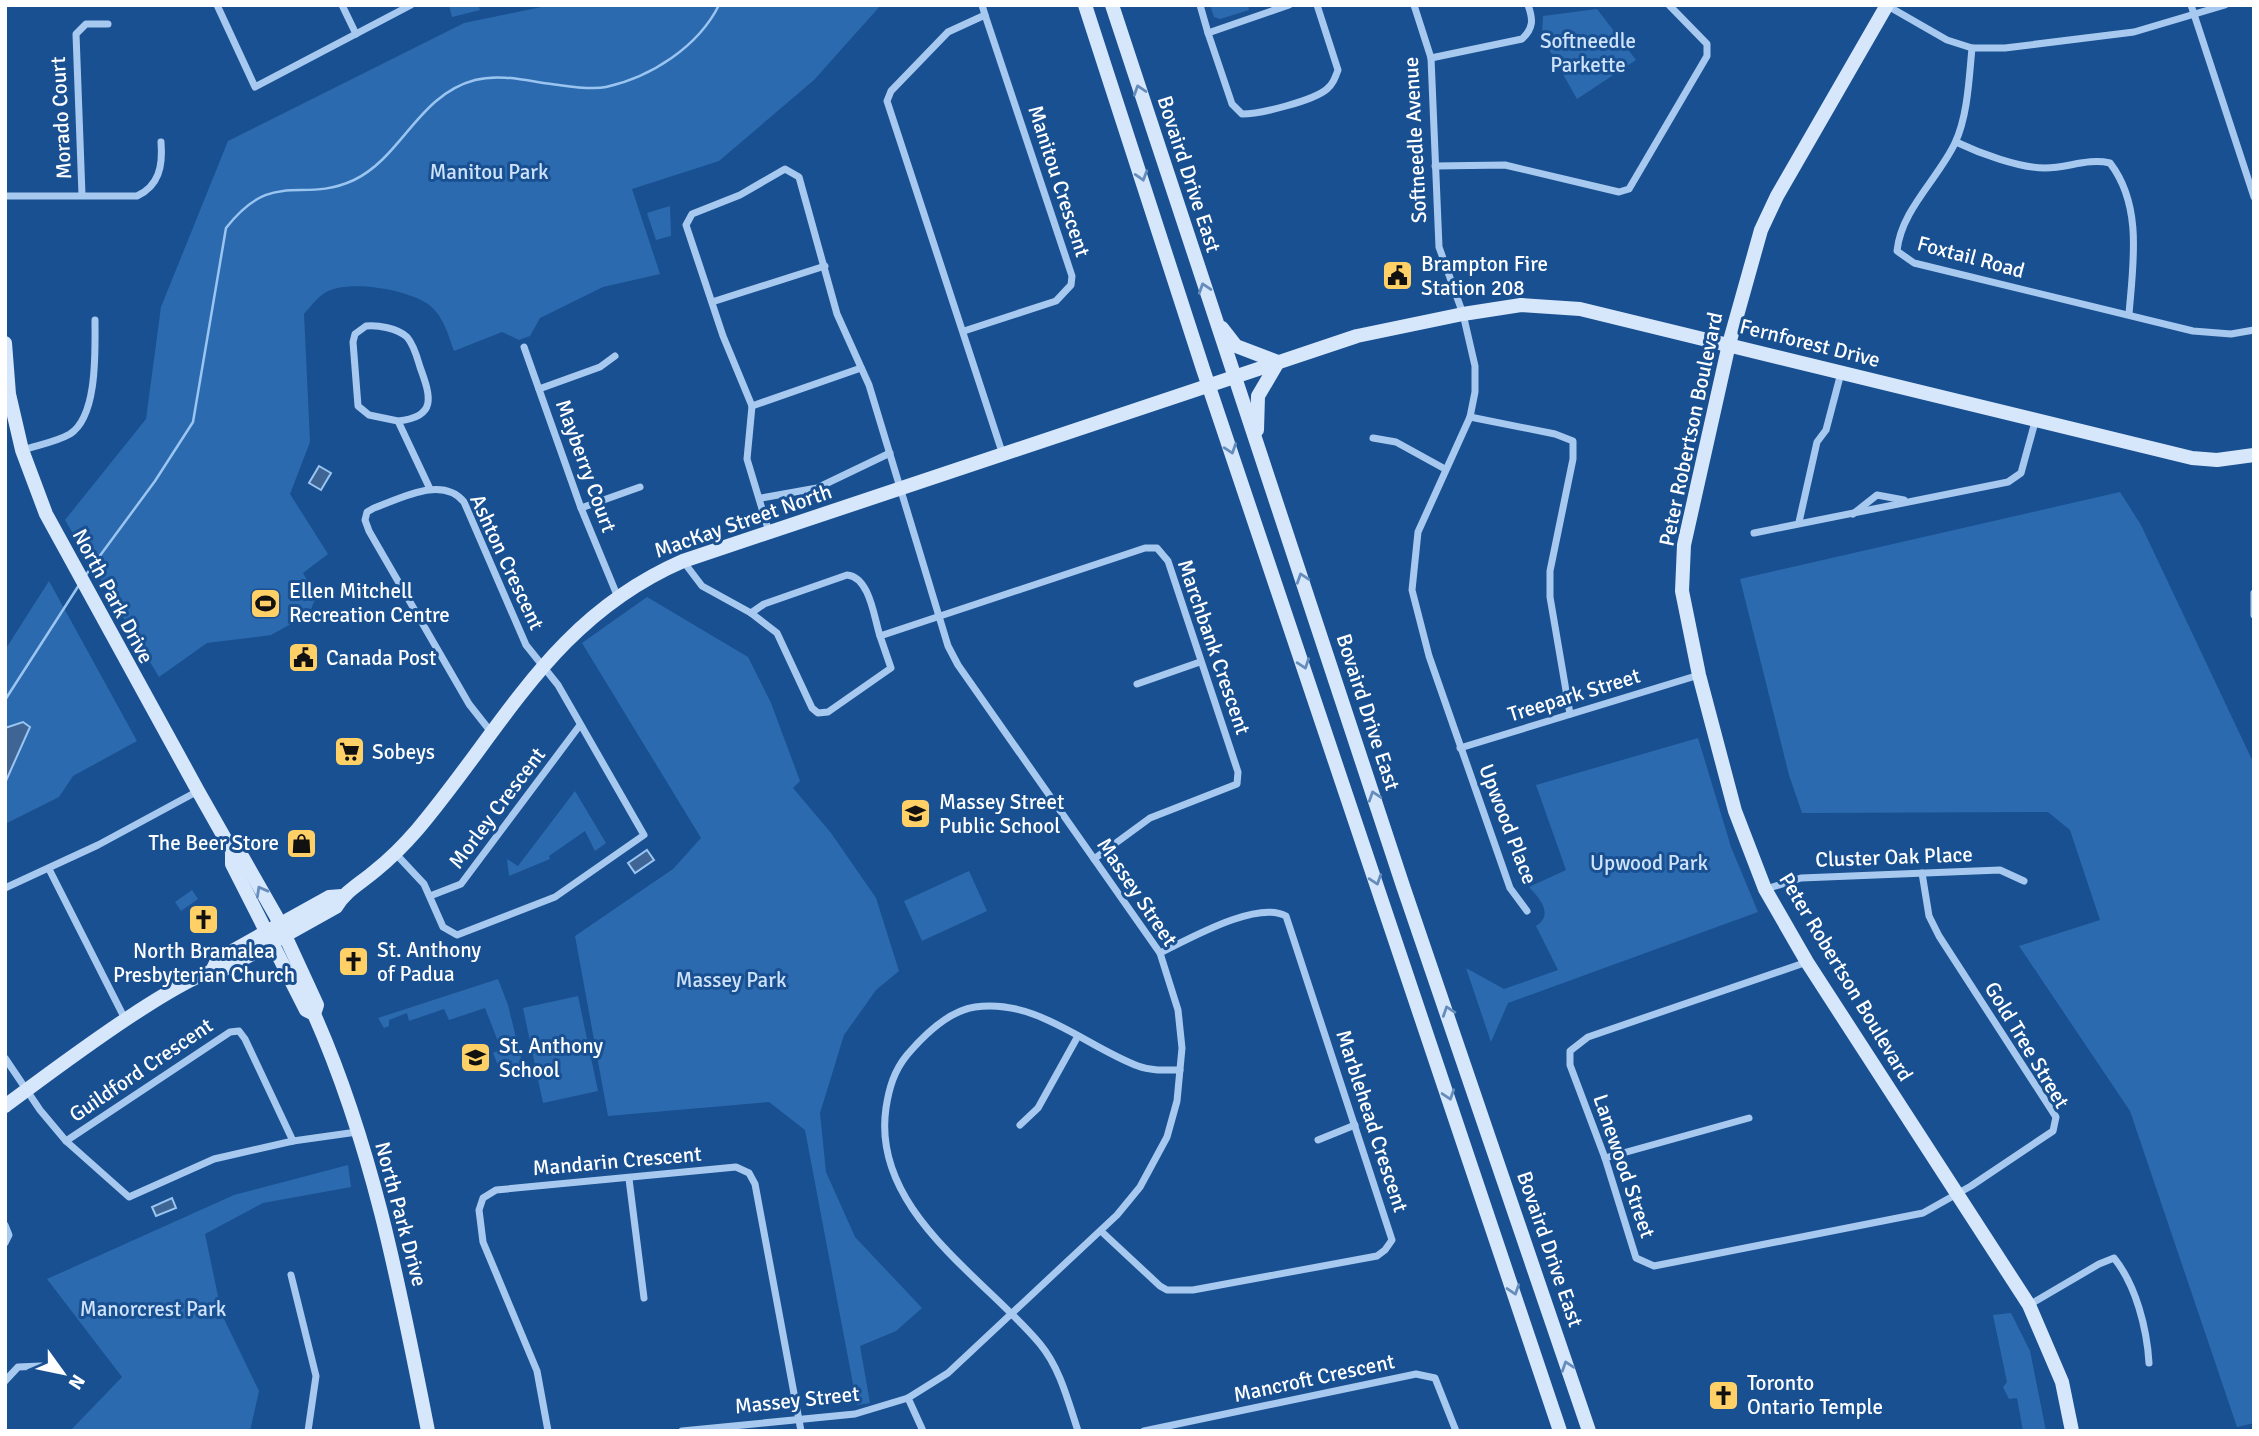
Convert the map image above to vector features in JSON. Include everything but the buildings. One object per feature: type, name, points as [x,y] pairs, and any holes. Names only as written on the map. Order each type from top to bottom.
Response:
[{"type":"main road","points":[[1085,5],[1209,384],[1560,1431]]},
{"type":"main road","name":"Bovaird Drive East","points":[[1112,5],[1214,319],[1589,1431]]},
{"type":"main road","name":"Peter Robertson Boulevard","points":[[1886,5],[1768,212],[1754,252],[1729,344],[1684,545],[1682,591],[1699,675],[1735,811],[1765,889],[1807,962],[2029,1305],[2062,1382],[2072,1431]]},
{"type":"main road","name":"Fernforest Drive","points":[[1235,376],[1357,336],[1463,314],[1532,304],[1580,309],[2035,422],[2192,458],[2217,460],[2254,455]]},
{"type":"main road","points":[[1214,319],[1236,346],[1278,362],[1258,396],[1258,445]]},
{"type":"main road","name":"North Park Drive","points":[[5,343],[9,394],[22,450],[46,514],[232,851],[243,858],[306,1010],[314,1014],[375,1184],[402,1293],[428,1431]]},
{"type":"main road","name":"MacKay Street North","points":[[5,1106],[126,1020],[213,969],[225,969],[276,933],[336,907],[342,896],[395,853],[431,812],[542,666],[582,624],[617,595],[683,561],[1235,376]]},
{"type":"street","points":[[218,5],[255,87],[411,5]]},
{"type":"street","points":[[342,5],[356,34]]},
{"type":"street","name":"Manitou Crescent","points":[[964,331],[1056,300],[1065,294],[1073,276],[982,5]]},
{"type":"street","points":[[1200,5],[1232,104],[1242,114],[1258,114],[1325,91],[1335,80],[1338,70],[1317,5]]},
{"type":"street","points":[[1208,33],[1289,5]]},
{"type":"street","name":"Softneedle Avenue","points":[[1414,5],[1432,58],[1439,247],[1463,314],[1475,366],[1475,392],[1470,417],[1446,469]]},
{"type":"street","points":[[1432,58],[1522,38],[1531,27],[1533,18],[1528,5]]},
{"type":"street","points":[[1435,166],[1505,164],[1619,192],[1629,190],[1707,56],[1707,44],[1670,5]]},
{"type":"street","points":[[1886,5],[1947,40],[1972,48],[2005,48],[2134,32],[2225,5]]},
{"type":"street","points":[[2191,5],[2254,197]]},
{"type":"street","points":[[985,15],[948,32],[891,91],[887,101],[1003,455]]},
{"type":"street","name":"Morado Court","points":[[82,195],[76,34],[86,24],[108,24]]},
{"type":"street","name":"Foxtail Road","points":[[1972,48],[1967,98],[1956,142],[1902,227],[1897,251],[1914,263],[2193,331],[2231,334],[2254,330]]},
{"type":"street","points":[[5,196],[137,196],[148,191],[156,181],[162,160],[162,142]]},
{"type":"street","points":[[1956,142],[1978,153],[2044,168],[2096,160],[2110,163],[2121,177],[2135,230],[2129,314]]},
{"type":"street","name":"Massey Street","points":[[682,1431],[855,1414],[908,1398],[948,1374],[1102,1232],[1140,1187],[1167,1138],[1177,1101],[1182,1048],[1178,1010],[1160,953],[958,665],[938,616],[890,453],[861,368],[837,314],[799,177],[790,169],[777,170],[740,195],[696,212],[688,219],[687,233],[712,302]]},
{"type":"street","points":[[769,532],[761,498],[747,459],[752,406],[733,363],[712,302],[825,266]]},
{"type":"street","points":[[22,450],[59,439],[80,426],[90,403],[95,320]]},
{"type":"street","points":[[366,326],[400,332],[407,338],[430,393],[424,412],[414,419],[398,421],[369,415],[358,406],[353,342],[355,334],[366,326]]},
{"type":"street","name":"Mayberry Court","points":[[524,347],[581,508],[617,595]]},
{"type":"street","points":[[539,389],[600,367],[615,356]]},
{"type":"street","points":[[752,406],[861,368]]},
{"type":"street","points":[[1799,522],[1817,442],[1826,430],[1840,373]]},
{"type":"street","points":[[1470,417],[1555,434],[1573,441],[1573,458],[1550,570],[1550,597],[1570,714]]},
{"type":"street","points":[[398,421],[430,489],[374,508],[367,512],[365,520],[469,704],[491,733]]},
{"type":"street","points":[[1754,533],[2008,482],[2021,473],[2035,422]]},
{"type":"street","points":[[1373,438],[1396,442],[1446,469]]},
{"type":"street","points":[[761,498],[817,488],[890,453]]},
{"type":"street","name":"Upwood Place","points":[[1446,469],[1418,532],[1412,590],[1429,656],[1510,888],[1527,911]]},
{"type":"street","points":[[581,508],[640,487]]},
{"type":"street","name":"Ashton Crescent","points":[[430,489],[450,492],[464,502],[526,645],[542,666]]},
{"type":"street","points":[[1852,514],[1877,495],[1908,500]]},
{"type":"street","name":"Marchbank Crescent","points":[[938,616],[1145,548],[1157,548],[1168,561],[1238,772],[1237,784],[1150,818],[1094,859]]},
{"type":"street","points":[[683,561],[702,586],[751,613],[777,633],[812,708],[818,713],[828,712],[891,668],[863,584],[856,576],[847,575],[764,604],[751,613]]},
{"type":"street","points":[[2254,593],[2254,615]]},
{"type":"street","points":[[880,636],[938,616]]},
{"type":"street","points":[[1137,684],[1200,662]]},
{"type":"street","name":"Morley Crescent","points":[[395,853],[417,875],[430,896],[443,928],[457,935],[555,897],[644,835],[558,685],[542,666]]},
{"type":"street","name":"Treepark Street","points":[[1460,748],[1699,675]]},
{"type":"street","name":"Morley Crescent","points":[[430,896],[461,884],[580,725]]},
{"type":"street","points":[[5,888],[49,869],[198,790]]},
{"type":"street","points":[[49,869],[126,1020]]},
{"type":"street","name":"Cluster Oak Place","points":[[1765,889],[1801,878],[2000,870],[2024,881]]},
{"type":"street","name":"Gold Tree Street","points":[[1922,873],[1929,916],[1939,936],[2056,1116],[2053,1131],[2044,1140],[1956,1194]]},
{"type":"street","name":"Marblehead Crescent","points":[[1102,1232],[1148,1278],[1167,1290],[1193,1290],[1377,1256],[1392,1240],[1286,916],[1276,910],[1262,911],[1204,931],[1160,953]]},
{"type":"street","name":"Lanewood Street","points":[[1807,962],[1588,1037],[1570,1051],[1570,1065],[1605,1158],[1636,1258],[1654,1266],[1923,1213],[1956,1194]]},
{"type":"street","points":[[1078,1431],[1050,1359],[1012,1315],[930,1231],[911,1204],[896,1175],[883,1130],[889,1084],[920,1040],[934,1027],[975,1007],[1027,1012],[1138,1066],[1180,1070]]},
{"type":"street","name":"Guildford Crescent","points":[[66,1141],[230,1032],[239,1031],[293,1141]]},
{"type":"street","points":[[1020,1125],[1038,1108],[1078,1036]]},
{"type":"street","name":"Guildford Crescent","points":[[5,1058],[40,1110],[66,1141],[129,1196],[215,1159],[293,1141],[358,1132]]},
{"type":"street","points":[[1605,1158],[1749,1118]]},
{"type":"street","points":[[1318,1140],[1355,1125]]},
{"type":"street","name":"Mandarin Crescent","points":[[548,1431],[537,1371],[483,1242],[478,1210],[484,1198],[496,1189],[629,1179],[736,1167],[749,1173],[755,1184],[799,1420]]},
{"type":"street","points":[[629,1179],[645,1298]]},
{"type":"street","points":[[5,1225],[9,1235],[5,1243]]},
{"type":"street","points":[[2029,1305],[2114,1258],[2126,1273],[2148,1342],[2149,1363]]},
{"type":"street","points":[[291,1275],[316,1377],[308,1431]]},
{"type":"street","points":[[5,1381],[18,1367],[41,1366]]},
{"type":"street","name":"Mancroft Crescent","points":[[1144,1431],[1416,1374],[1435,1378],[1456,1431]]},
{"type":"street","points":[[908,1398],[923,1431]]},
{"type":"street","points":[[799,1420],[801,1431]]},
{"type":"green space","points":[[449,5],[478,5],[480,10],[452,17]]},
{"type":"green space","name":"Manitou Park","points":[[551,5],[881,5],[814,80],[719,161],[632,189],[660,274],[603,287],[540,318],[530,336],[519,340],[502,332],[454,351],[438,314],[428,304],[406,294],[360,286],[333,289],[318,298],[304,314],[310,442],[290,494],[328,554],[303,573],[316,597],[309,614],[271,635],[207,643],[159,677],[65,520],[146,419],[161,307],[228,141],[464,23]]},
{"type":"green space","points":[[1210,5],[1248,5],[1249,10],[1220,19],[1214,17]]},
{"type":"green space","name":"Softneedle Parkette","points":[[1597,9],[1636,60],[1577,99],[1542,37],[1543,16]]},
{"type":"green space","points":[[670,206],[671,236],[656,240],[647,213]]},
{"type":"green space","points":[[2120,492],[2141,525],[2254,764],[2254,1423],[2237,1427],[2130,1111],[2019,946],[2100,920],[2070,830],[2048,812],[1802,813],[1789,775],[1740,579]]},
{"type":"green space","points":[[49,581],[137,741],[73,776],[59,797],[5,824],[5,650]]},
{"type":"green space","name":"Massey Park","points":[[647,597],[748,657],[771,703],[800,781],[793,788],[831,833],[876,898],[899,971],[876,990],[844,1035],[820,1113],[826,1172],[855,1237],[922,1308],[896,1331],[860,1346],[870,1403],[857,1405],[805,1130],[769,1102],[608,1116],[575,936],[673,869],[701,838],[582,643]]},
{"type":"green space","name":"Upwood Park","points":[[1698,738],[1731,847],[1758,912],[1508,1003],[1491,1042],[1466,968],[1504,989],[1558,970],[1536,926],[1544,917],[1543,906],[1529,887],[1566,870],[1536,785]]},
{"type":"green space","points":[[575,791],[606,843],[595,851],[585,831],[549,856],[550,859],[509,876],[507,859],[518,866]]},
{"type":"green space","points":[[969,871],[987,911],[922,941],[904,901]]},
{"type":"green space","points":[[192,890],[198,899],[181,911],[175,902]]},
{"type":"green space","points":[[498,979],[508,1005],[523,1066],[500,1070],[493,1053],[501,1049],[485,1008],[449,1020],[444,1009],[409,1021],[407,1013],[389,1020],[389,1026],[384,1028],[378,1018]]},
{"type":"green space","points":[[578,996],[598,1091],[543,1103],[523,1008]]},
{"type":"green space","name":"Manorcrest Park","points":[[348,1165],[351,1187],[263,1203],[205,1234],[222,1315],[259,1391],[250,1431],[70,1431],[122,1377],[47,1279],[234,1195]]},
{"type":"green space","points":[[2011,1313],[2030,1351],[2046,1431],[2023,1431],[2017,1398],[2009,1399],[2003,1387],[2007,1382],[1993,1315]]},
{"type":"shaded area","points":[[319,466],[331,473],[321,490],[309,483]]},
{"type":"shaded area","points":[[23,722],[30,727],[5,783],[5,728]]},
{"type":"shaded area","points":[[647,850],[654,860],[635,873],[628,863]]},
{"type":"shaded area","points":[[172,1198],[176,1208],[156,1216],[152,1207]]},
{"type":"waterway","points":[[85,576],[155,481],[193,422],[226,228],[243,209],[259,198],[273,193],[335,187],[354,180],[385,157],[424,112],[439,99],[455,88],[475,80],[506,78],[595,88],[640,76],[686,47],[699,34],[719,5]]},
{"type":"waterway","points":[[5,700],[79,585]]},
{"type":"place","name":"Brampton Fire Station 208","points":[[1398,276]]},
{"type":"place","name":"Ellen Mitchell Recreation Centre","points":[[266,603]]},
{"type":"place","name":"Canada Post","points":[[303,658]]},
{"type":"place","name":"Sobeys","points":[[349,752]]},
{"type":"place","name":"Massey Street Public School","points":[[916,814]]},
{"type":"place","name":"The Beer Store","points":[[302,843]]},
{"type":"place","name":"North Bramalea Presbyterian Church","points":[[204,919]]},
{"type":"place","name":"St. Anthony of Padua","points":[[354,962]]},
{"type":"place","name":"St. Anthony School","points":[[476,1058]]},
{"type":"place","name":"Toronto Ontario Temple","points":[[1724,1395]]}]
